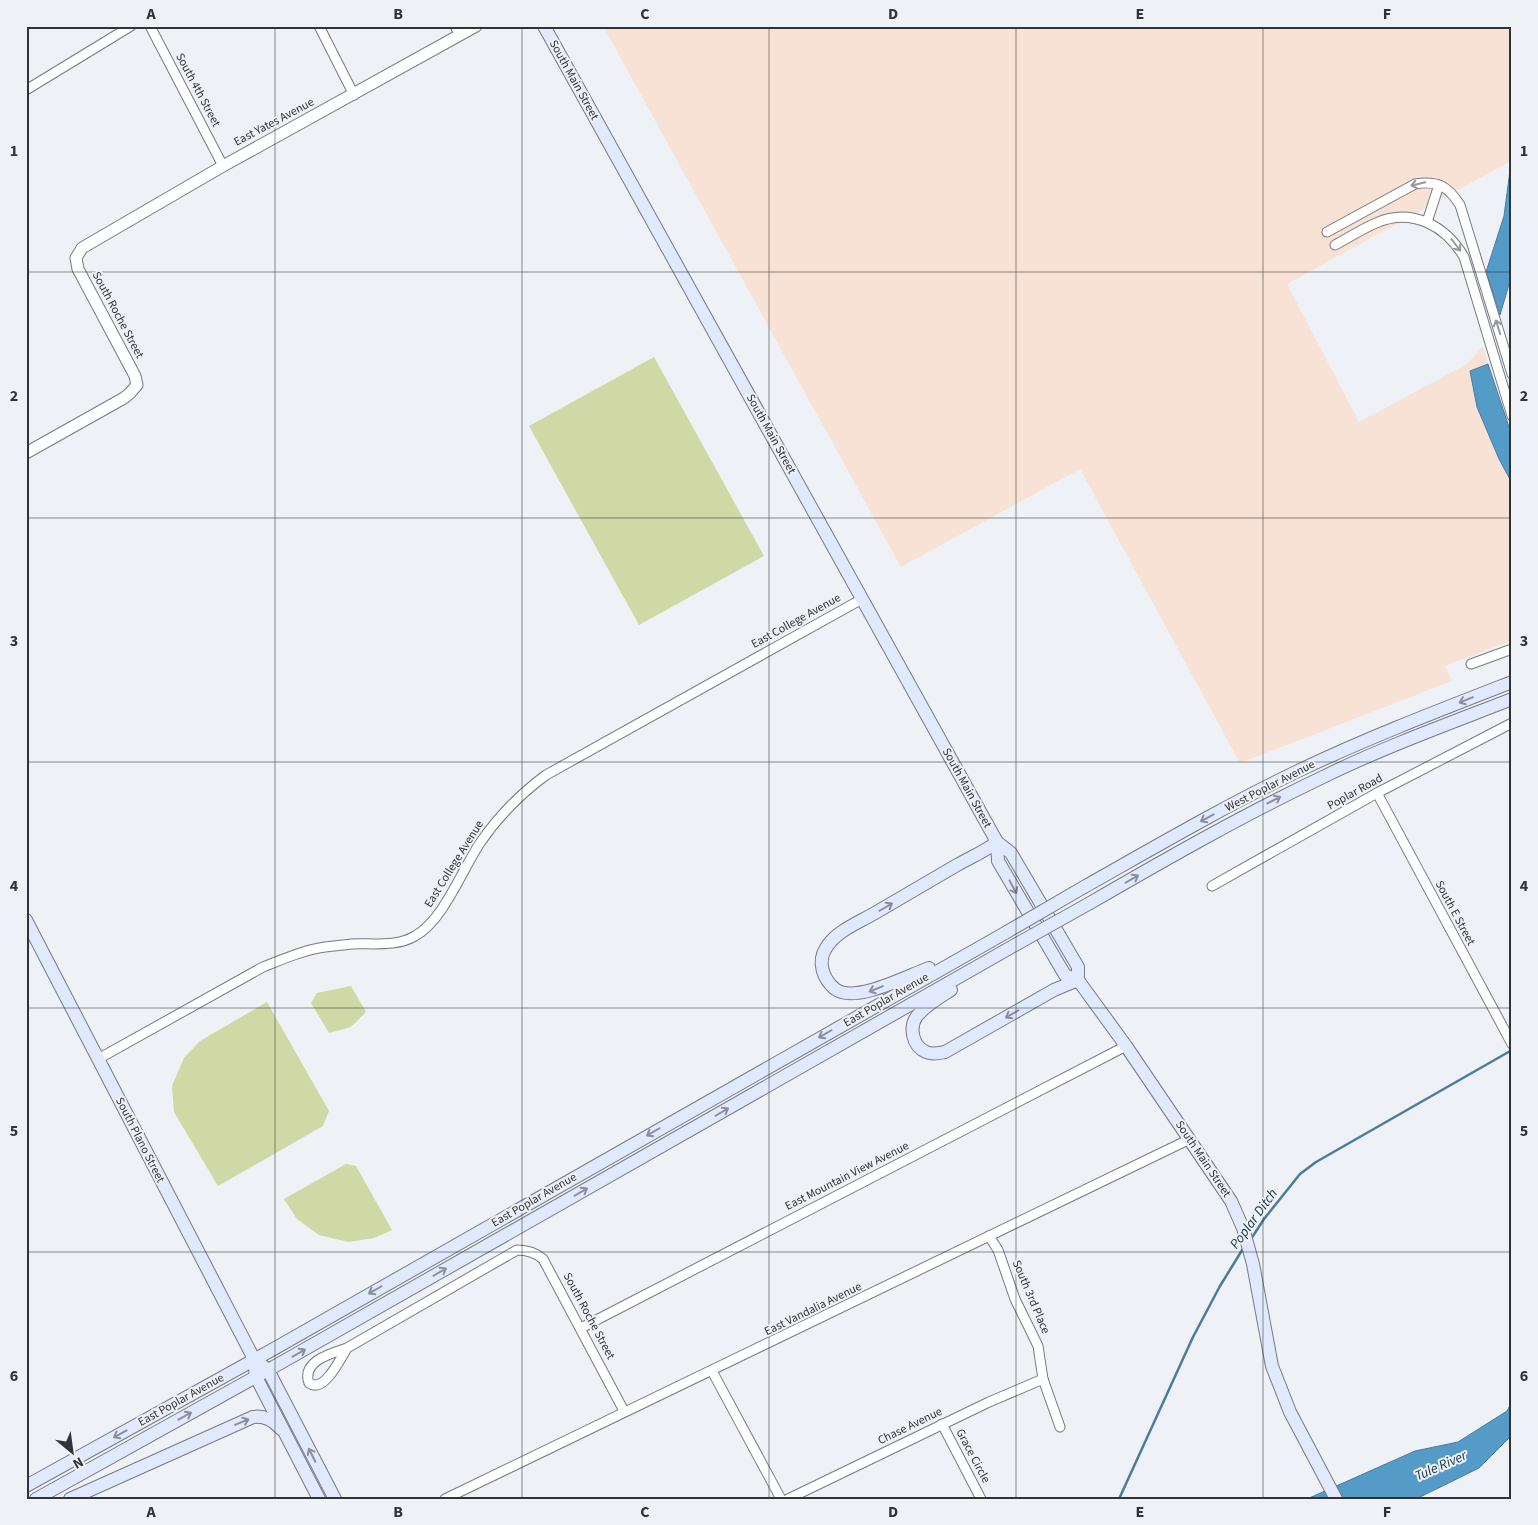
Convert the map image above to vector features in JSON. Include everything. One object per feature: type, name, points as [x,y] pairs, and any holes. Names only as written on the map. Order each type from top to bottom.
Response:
[{"type":"main road","name":"South Main Street","points":[[544,26],[997,842],[1011,853],[1078,967],[1078,980],[1126,1046],[1227,1194],[1243,1228],[1253,1264],[1272,1366],[1287,1405],[1336,1499]]},
{"type":"main road","name":"West Poplar Avenue","points":[[1040,913],[1220,811],[1297,771],[1389,730],[1512,682]]},
{"type":"main road","name":"West Poplar Avenue","points":[[1046,928],[1192,844],[1291,792],[1384,750],[1512,699]]},
{"type":"main road","points":[[970,952],[868,992],[855,994],[844,993],[834,988],[826,978],[822,967],[822,955],[839,935],[997,842]]},
{"type":"main road","name":"East Poplar Avenue","points":[[26,1486],[254,1359],[1040,913]]},
{"type":"main road","name":"South Plano Street","points":[[26,920],[254,1359],[256,1376],[319,1499]]},
{"type":"main road","name":"East Poplar Avenue","points":[[36,1499],[268,1370],[1046,928]]},
{"type":"main road","points":[[1015,945],[919,1014],[913,1023],[912,1031],[915,1041],[920,1048],[928,1053],[945,1052],[1054,990],[1078,980]]},
{"type":"main road","name":"South Plano Street","points":[[254,1359],[268,1370],[335,1499]]},
{"type":"main road","points":[[70,1499],[258,1416],[269,1419],[276,1424],[290,1441]]},
{"type":"street","points":[[26,90],[131,26]]},
{"type":"street","name":"South 4th Street","points":[[150,26],[224,166]]},
{"type":"street","points":[[319,26],[354,95]]},
{"type":"street","name":"East Yates Avenue","points":[[87,244],[354,95],[457,30],[476,26]]},
{"type":"street","points":[[1327,232],[1408,187],[1425,182],[1439,185],[1454,195],[1460,205],[1512,374]]},
{"type":"street","points":[[1427,222],[1439,185]]},
{"type":"street","points":[[1358,215],[1366,229]]},
{"type":"street","points":[[1335,246],[1376,223],[1392,218],[1410,218],[1427,222],[1445,233],[1458,246],[1464,257],[1512,416]]},
{"type":"street","name":"South Roche Street","points":[[26,454],[124,398],[136,388],[137,382],[78,269],[76,262],[78,254],[87,244]]},
{"type":"street","points":[[1474,286],[1484,283]]},
{"type":"street","name":"East College Avenue","points":[[98,1059],[263,967],[289,957],[322,948],[351,944],[384,944],[400,942],[414,937],[429,927],[480,842],[501,814],[527,788],[546,775],[862,598]]},
{"type":"street","points":[[1471,664],[1512,649]]},
{"type":"street","name":"Poplar Road","points":[[1212,886],[1377,794],[1512,723]]},
{"type":"street","name":"South E Street","points":[[1377,794],[1512,1044]]},
{"type":"street","name":"East Mountain View Avenue","points":[[581,1328],[1126,1046]]},
{"type":"street","name":"East Vandalia Avenue","points":[[445,1499],[1190,1139]]},
{"type":"street","name":"South 3rd Place","points":[[989,1236],[998,1250],[1015,1299],[1038,1346],[1043,1379],[1060,1427]]},
{"type":"street","name":"South Roche Street","points":[[347,1348],[517,1250],[533,1252],[543,1259],[624,1412]]},
{"type":"street","points":[[347,1348],[327,1380],[318,1386],[309,1383],[307,1375],[313,1364],[330,1354],[347,1348]]},
{"type":"street","points":[[712,1371],[781,1499]]},
{"type":"street","name":"Chase Avenue","points":[[788,1499],[942,1424],[1043,1379]]},
{"type":"street","name":"Grace Circle","points":[[942,1424],[981,1499]]},
{"type":"shaded area","points":[[603,26],[1512,26],[1511,161],[1287,284],[1359,422],[1467,364],[1483,346],[1488,364],[1470,371],[1477,407],[1499,459],[1512,483],[1512,640],[1445,666],[1452,681],[1240,763],[1080,469],[901,567]]},
{"type":"green space","points":[[654,357],[764,556],[639,625],[529,426]]},
{"type":"green space","points":[[351,986],[366,1012],[351,1027],[329,1033],[311,1003],[317,993]]},
{"type":"green space","points":[[267,1002],[329,1111],[323,1126],[218,1186],[174,1112],[172,1086],[184,1058],[200,1041]]},
{"type":"green space","points":[[346,1164],[356,1166],[392,1230],[374,1238],[348,1242],[319,1235],[297,1219],[284,1199]]},
{"type":"water","points":[[1512,155],[1512,274],[1500,315],[1486,272],[1504,216]]},
{"type":"water","points":[[1488,364],[1512,436],[1512,483],[1499,459],[1477,407],[1470,371]]},
{"type":"water","name":"Tule River","points":[[1512,1402],[1512,1435],[1479,1468],[1416,1499],[1307,1499],[1415,1451],[1458,1442],[1507,1411]]},
{"type":"waterway","name":"Poplar Ditch","points":[[1251,1239],[1264,1219],[1300,1174],[1316,1162],[1512,1050]]},
{"type":"waterway","name":"Poplar Ditch","points":[[1119,1499],[1193,1337],[1220,1286],[1244,1247]]}]
